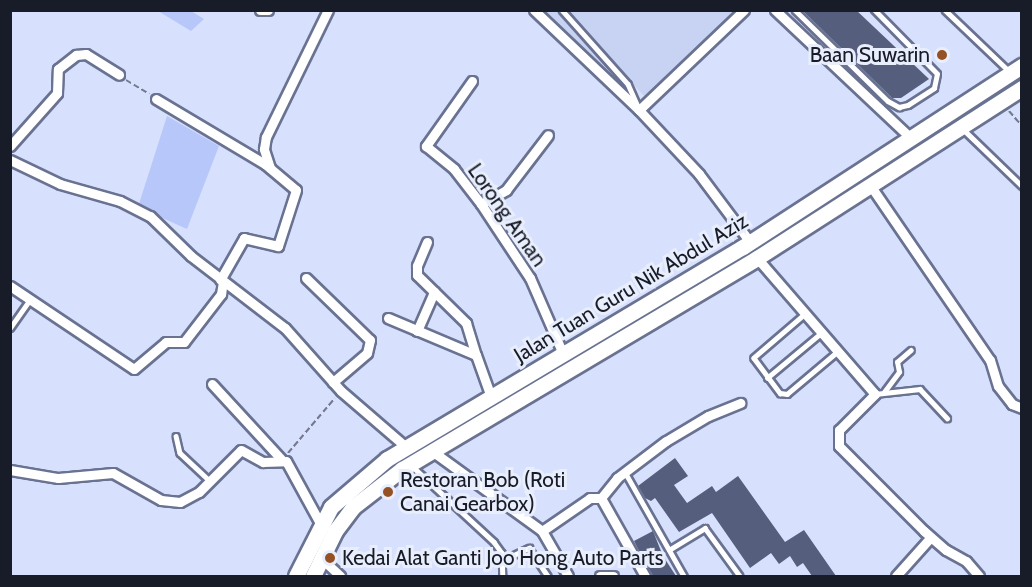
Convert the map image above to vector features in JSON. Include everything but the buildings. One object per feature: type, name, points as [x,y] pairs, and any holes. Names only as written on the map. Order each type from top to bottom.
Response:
[{"type":"main road","name":"Jalan Tuan Guru Nik Abdul Aziz","points":[[296,576],[320,523],[346,491],[406,447],[750,242],[1016,69]]},
{"type":"main road","name":"Jalan Tuan Guru Nik Abdul Aziz","points":[[313,576],[335,531],[353,507],[410,464],[757,258],[870,185],[958,132],[1022,88]]},
{"type":"main road","points":[[940,119],[958,132]]},
{"type":"main road","points":[[638,309],[638,318],[649,323]]},
{"type":"street","points":[[260,10],[268,10]]},
{"type":"street","points":[[270,168],[264,149],[266,137],[328,10]]},
{"type":"street","points":[[534,10],[639,110],[714,191],[750,242]]},
{"type":"street","points":[[639,110],[744,10]]},
{"type":"street","points":[[775,10],[912,138]]},
{"type":"street","points":[[10,146],[57,93],[58,69],[76,56],[89,55],[118,75]]},
{"type":"street","name":"Lorong Aman","points":[[472,81],[426,146],[454,169],[481,204],[530,278],[563,354]]},
{"type":"street","points":[[10,286],[134,369],[166,342],[184,342],[221,294],[222,281],[244,238],[278,246],[296,190],[270,168],[156,99]]},
{"type":"street","points":[[481,204],[508,188],[548,135]]},
{"type":"street","points":[[10,160],[60,184],[140,210],[222,281],[285,328],[341,391],[406,447]]},
{"type":"street","points":[[870,185],[991,362],[996,384],[1012,404],[1022,408]]},
{"type":"street","points":[[427,242],[416,272],[466,323],[491,397]]},
{"type":"street","points":[[757,258],[804,315],[880,393],[839,430],[839,446],[931,537],[966,561],[979,576]]},
{"type":"street","points":[[306,278],[370,340],[367,353],[333,382]]},
{"type":"street","points":[[417,331],[434,292]]},
{"type":"street","points":[[388,318],[476,355]]},
{"type":"street","points":[[212,384],[282,460],[292,467],[320,523]]},
{"type":"street","points":[[601,498],[606,489],[625,472],[708,416],[741,403]]},
{"type":"street","points":[[10,470],[58,478],[112,473],[171,502],[190,499],[241,450],[263,462],[282,460]]},
{"type":"street","points":[[432,451],[542,531],[568,576]]},
{"type":"street","points":[[542,531],[590,498],[601,498]]},
{"type":"street","points":[[601,498],[645,576]]},
{"type":"street","points":[[896,576],[931,537]]},
{"type":"street","points":[[322,559],[340,576]]},
{"type":"street","points":[[600,576],[613,576]]},
{"type":"lane","points":[[562,10],[628,84],[639,110]]},
{"type":"lane","points":[[795,10],[899,107],[934,88],[934,68],[874,10]]},
{"type":"lane","points":[[945,10],[1016,69]]},
{"type":"lane","points":[[826,58],[834,48]]},
{"type":"lane","points":[[958,132],[1022,186]]},
{"type":"lane","points":[[10,328],[30,299]]},
{"type":"lane","points":[[804,315],[754,358],[767,378],[785,395],[838,351]]},
{"type":"lane","points":[[767,378],[821,333]]},
{"type":"lane","points":[[880,393],[899,372],[897,362],[911,350]]},
{"type":"lane","points":[[880,393],[920,389],[947,418]]},
{"type":"lane","points":[[176,436],[180,453],[210,481]]},
{"type":"lane","points":[[410,464],[494,542],[503,560],[503,576]]},
{"type":"lane","points":[[625,472],[684,576]]},
{"type":"lane","points":[[669,550],[705,528],[740,576]]},
{"type":"lane","points":[[503,560],[529,548],[548,576]]},
{"type":"path","points":[[118,75],[156,99]]},
{"type":"path","points":[[1001,102],[1022,126]]},
{"type":"path","points":[[282,460],[341,391]]},
{"type":"shaded area","points":[[158,11],[191,11],[204,19],[191,31]]},
{"type":"shaded area","points":[[539,11],[739,11],[647,99],[632,83],[624,90]]},
{"type":"shaded area","points":[[167,116],[219,146],[187,229],[138,207]]},
{"type":"place","name":"Baan Suwarin","points":[[942,55]]},
{"type":"place","name":"Restoran Bob (Roti Canai Gearbox)","points":[[388,492]]},
{"type":"place","name":"Kedai Alat Ganti Joo Hong Auto Parts","points":[[330,558]]}]
